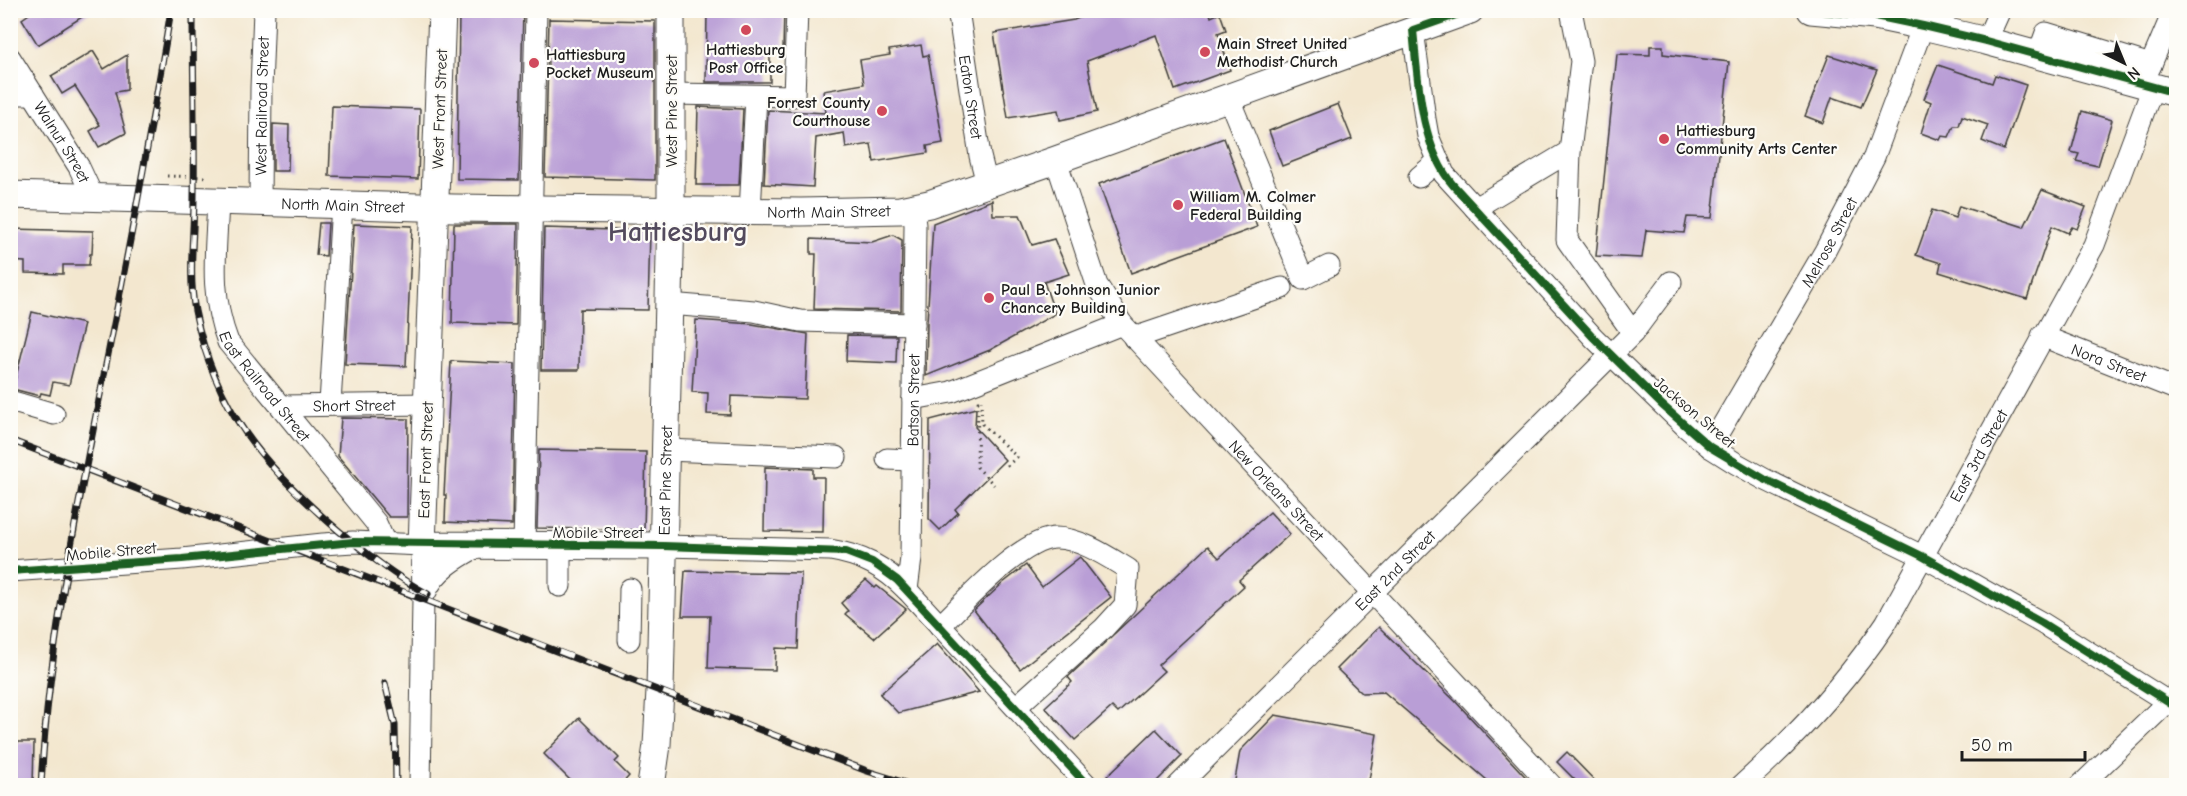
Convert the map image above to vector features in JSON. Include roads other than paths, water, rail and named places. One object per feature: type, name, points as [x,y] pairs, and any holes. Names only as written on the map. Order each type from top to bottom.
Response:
[{"type":"main road","name":"West Front Street","points":[[435,207],[442,10]]},
{"type":"main road","name":"West Pine Street","points":[[671,10],[671,210]]},
{"type":"main road","name":"North Main Street","points":[[10,195],[531,209],[886,212],[913,208],[987,184],[1229,99],[1412,20],[1470,10]]},
{"type":"main road","points":[[1811,10],[1875,16],[1923,26],[2038,56],[2156,82]]},
{"type":"main road","name":"East Front Street","points":[[422,544],[435,207]]},
{"type":"main road","name":"East Pine Street","points":[[651,786],[657,745],[671,210]]},
{"type":"main road","name":"Mobile Street","points":[[422,544],[663,546]]},
{"type":"main road","points":[[423,591],[427,582],[442,566],[474,545]]},
{"type":"street","name":"West Railroad Street","points":[[260,202],[264,10]]},
{"type":"street","points":[[524,545],[536,10]]},
{"type":"street","points":[[671,94],[794,96],[796,10]]},
{"type":"street","name":"Eaton Street","points":[[958,10],[980,156],[987,184]]},
{"type":"street","points":[[1571,10],[1581,61],[1570,151],[1567,240],[1633,333]]},
{"type":"street","points":[[1986,41],[2000,10]]},
{"type":"street","name":"East 3rd Street","points":[[1741,786],[1775,754],[1853,669],[1886,623],[2094,245],[2156,82],[2174,10]]},
{"type":"street","name":"Jackson Street","points":[[1412,20],[1428,136],[1444,174],[1612,356],[1662,405],[1710,447],[1764,479],[1922,556],[2174,700]]},
{"type":"street","name":"Melrose Street","points":[[1710,447],[1825,251],[1874,157],[1923,26]]},
{"type":"street","name":"Walnut Street","points":[[10,58],[79,167],[93,197]]},
{"type":"street","points":[[10,94],[33,94]]},
{"type":"street","points":[[750,212],[756,96]]},
{"type":"street","points":[[1229,99],[1303,279],[1329,266]]},
{"type":"street","points":[[1475,208],[1570,151]]},
{"type":"street","name":"New Orleans Street","points":[[1056,160],[1097,285],[1128,331],[1552,786]]},
{"type":"street","points":[[1419,177],[1438,161]]},
{"type":"street","name":"East Railroad Street","points":[[218,201],[214,288],[223,328],[232,348],[376,523],[385,543]]},
{"type":"street","points":[[330,404],[342,204]]},
{"type":"street","name":"Batson Street","points":[[907,590],[911,558],[915,225],[913,208]]},
{"type":"street","name":"East 2nd Street","points":[[1178,786],[1612,356],[1633,333],[1671,282]]},
{"type":"street","points":[[913,399],[951,392],[976,393],[1128,331],[1282,288]]},
{"type":"street","points":[[669,304],[745,310],[800,321],[914,324]]},
{"type":"street","name":"Nora Street","points":[[2042,336],[2176,389]]},
{"type":"street","points":[[10,401],[54,414]]},
{"type":"street","name":"Short Street","points":[[282,406],[428,404]]},
{"type":"street","points":[[666,450],[836,457]]},
{"type":"street","points":[[887,459],[912,460]]},
{"type":"street","points":[[940,626],[1012,559],[1034,543],[1056,538],[1091,547],[1128,569],[1125,605],[1104,628],[1016,707]]},
{"type":"street","name":"Mobile Street","points":[[10,571],[182,559],[323,544],[422,544]]},
{"type":"street","name":"East Front Street","points":[[420,786],[422,544]]},
{"type":"street","name":"Mobile Street","points":[[663,546],[836,544],[872,562],[907,590],[1088,786]]},
{"type":"street","points":[[560,546],[560,586]]},
{"type":"street","points":[[629,640],[630,595],[662,600]]},
{"type":"street","points":[[2080,786],[2174,700]]},
{"type":"railway","points":[[41,786],[50,686],[64,587],[138,201],[171,10]]},
{"type":"railway","points":[[193,10],[192,283],[195,311],[215,378],[246,434],[288,484],[360,548],[393,573],[428,594]]},
{"type":"railway","points":[[10,440],[867,771],[915,786]]},
{"type":"railway","points":[[385,683],[395,725],[396,786]]},
{"type":"place","name":"Hattiesburg Post Office","points":[[746,30]]},
{"type":"place","name":"Main Street United Methodist Church","points":[[1205,52]]},
{"type":"place","name":"Hattiesburg Pocket Museum","points":[[534,63]]},
{"type":"place","name":"Forrest County Courthouse","points":[[882,111]]},
{"type":"place","name":"Hattiesburg Community Arts Center","points":[[1664,139]]},
{"type":"place","name":"William M. Colmer Federal Building","points":[[1178,205]]},
{"type":"place","name":"Paul B. Johnson Junior Chancery Building","points":[[989,298]]},
{"type":"district","name":"Hattiesburg","points":[[678,231]]}]
